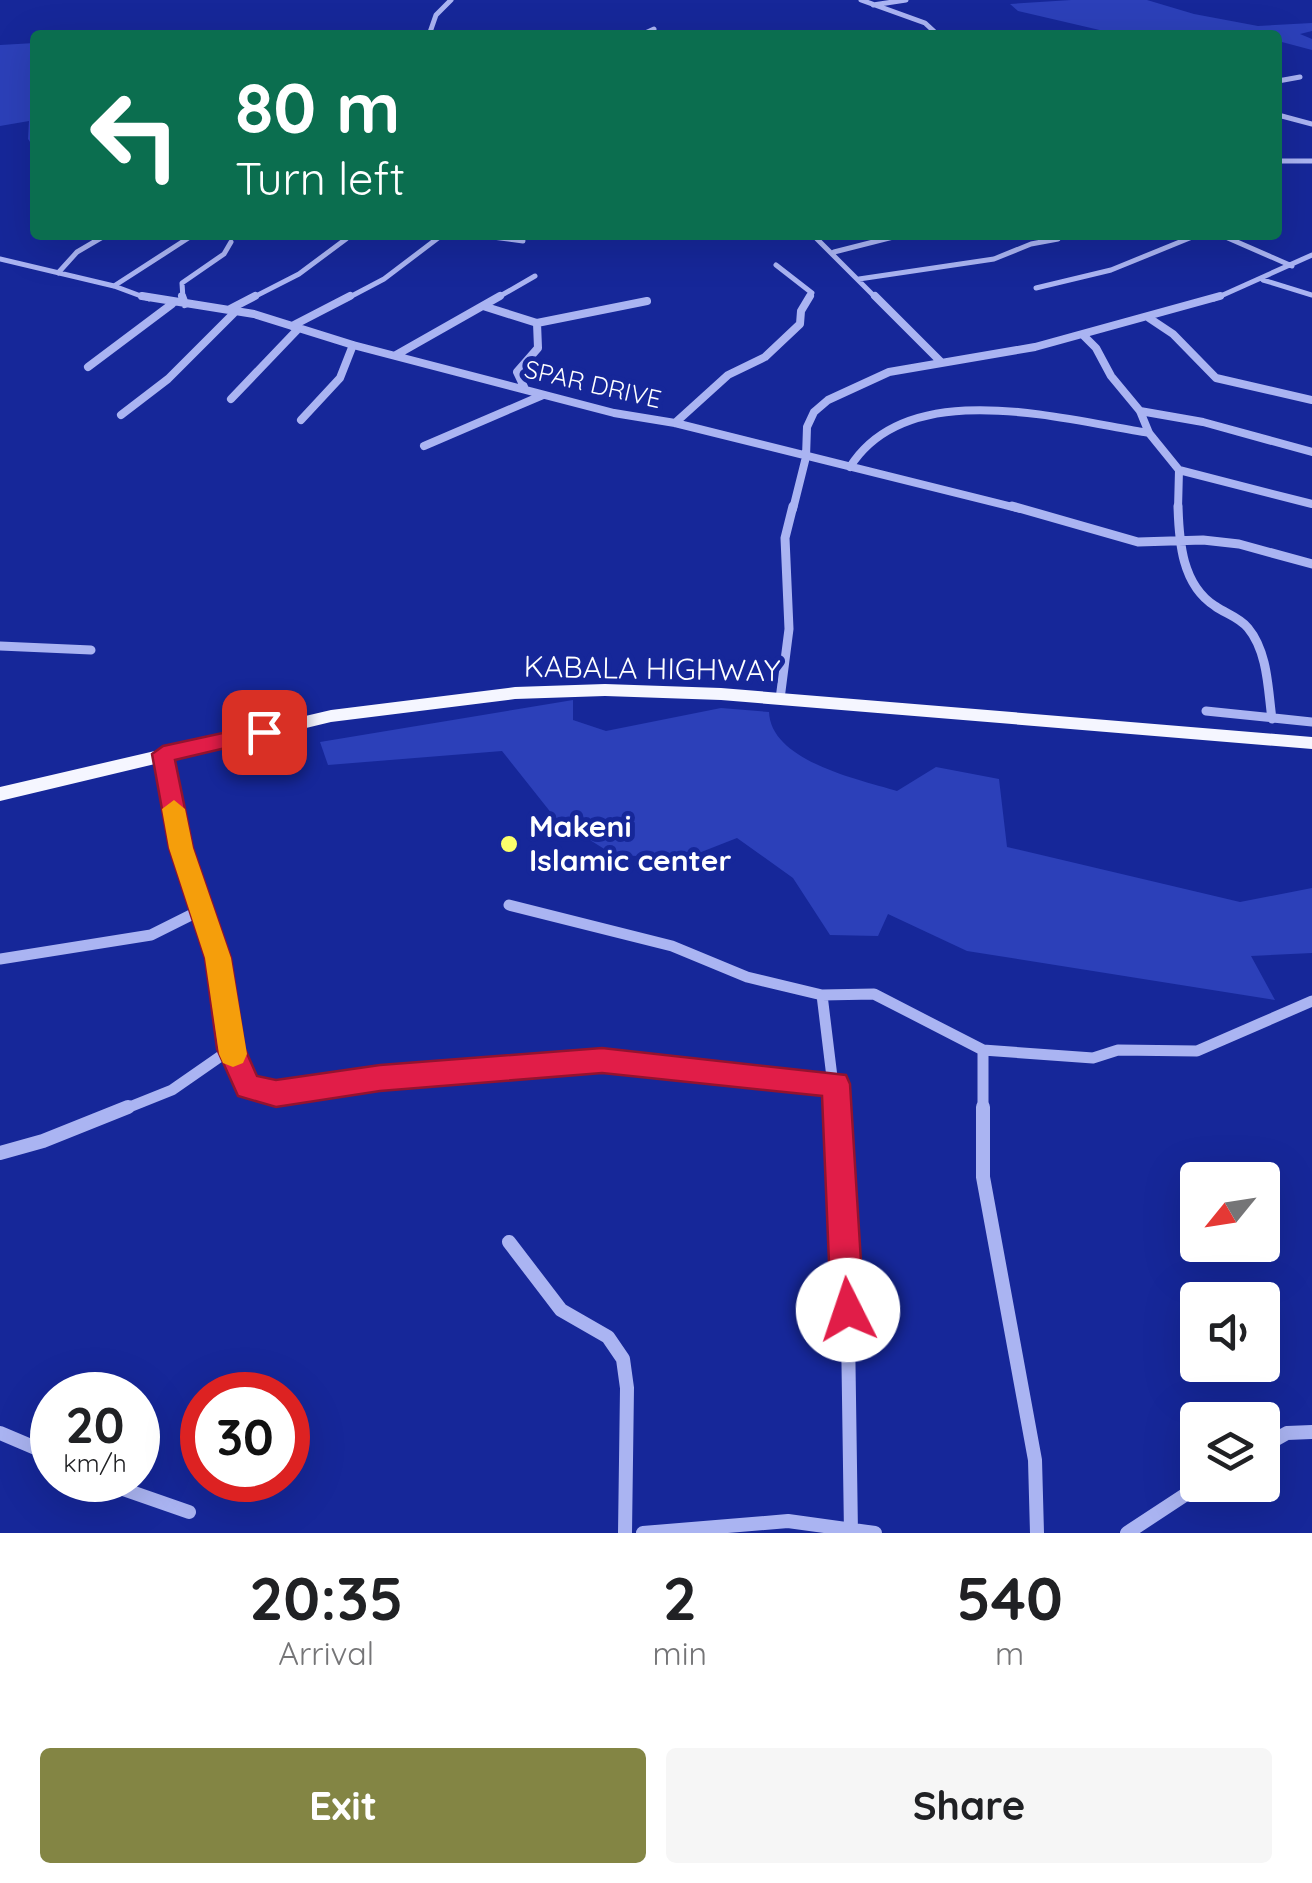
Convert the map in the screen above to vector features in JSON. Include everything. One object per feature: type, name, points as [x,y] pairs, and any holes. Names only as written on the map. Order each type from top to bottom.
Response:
[{"type":"main road","name":"KABALA HIGHWAY","points":[[0,794],[331,716],[514,693],[652,691],[1312,742]]},
{"type":"street","points":[[431,30],[436,16],[451,0]]},
{"type":"street","points":[[862,0],[925,23],[933,30]]},
{"type":"street","points":[[872,6],[906,0]]},
{"type":"street","points":[[650,30],[654,28]]},
{"type":"street","points":[[1282,80],[1300,77]]},
{"type":"street","points":[[1294,119],[1312,114]]},
{"type":"street","points":[[1282,115],[1312,124]]},
{"type":"street","points":[[1282,161],[1312,161]]},
{"type":"street","points":[[58,273],[77,252],[97,240]]},
{"type":"street","points":[[114,286],[186,240]]},
{"type":"street","points":[[121,415],[168,380],[232,310],[299,274],[345,240]]},
{"type":"street","points":[[232,399],[294,328],[384,278],[435,240]]},
{"type":"street","points":[[515,240],[523,241]]},
{"type":"street","points":[[818,240],[940,361]]},
{"type":"street","points":[[834,252],[882,240]]},
{"type":"street","points":[[858,279],[994,259],[1053,240]]},
{"type":"street","points":[[1036,288],[1111,270],[1185,240]]},
{"type":"street","points":[[1233,240],[1292,266]]},
{"type":"street","points":[[184,304],[182,283],[224,254],[231,242]]},
{"type":"street","points":[[780,699],[788,628],[785,538],[806,457],[807,427],[814,412],[828,400],[888,372],[1020,350],[1149,318],[1263,280],[1312,256]]},
{"type":"street","name":"SPAR DRIVE","points":[[0,259],[173,304],[232,310],[353,346],[544,394],[955,490],[1138,542],[1239,544],[1312,564]]},
{"type":"street","points":[[675,423],[728,375],[765,357],[800,324],[801,311],[812,293],[776,265]]},
{"type":"street","points":[[395,356],[535,276]]},
{"type":"street","points":[[1263,280],[1312,296]]},
{"type":"street","points":[[482,306],[537,323],[647,301]]},
{"type":"street","points":[[88,366],[173,304]]},
{"type":"street","points":[[1149,318],[1173,334],[1216,378],[1312,400]]},
{"type":"street","points":[[526,389],[517,372],[538,348],[537,323]]},
{"type":"street","points":[[1082,336],[1096,348],[1111,376],[1140,411],[1149,433],[1179,470],[1312,504]]},
{"type":"street","points":[[301,420],[340,378],[353,346]]},
{"type":"street","points":[[424,446],[544,394]]},
{"type":"street","points":[[1140,411],[1203,422],[1312,452]]},
{"type":"street","points":[[850,466],[859,450],[876,434],[915,416],[1002,414],[1149,433]]},
{"type":"street","points":[[1179,470],[1178,540],[1197,588],[1206,600],[1242,619],[1253,635],[1263,659],[1272,718]]},
{"type":"street","points":[[0,646],[91,650]]},
{"type":"street","points":[[1206,712],[1312,722]]},
{"type":"street","points":[[163,754],[181,848],[218,958],[231,1049],[248,1087],[276,1094],[380,1078],[602,1060],[836,1084]]},
{"type":"street","points":[[508,905],[672,946],[747,977],[822,995],[874,994],[983,1050],[1094,1058],[1118,1050],[1197,1051],[1312,1001]]},
{"type":"street","points":[[0,958],[152,935],[202,910]]},
{"type":"street","points":[[822,995],[836,1084],[853,1377],[851,1529]]},
{"type":"street","points":[[0,1153],[43,1141],[172,1090],[231,1049]]},
{"type":"street","points":[[983,1050],[983,1177],[1035,1460],[1037,1533]]},
{"type":"street","points":[[509,1242],[561,1310],[608,1337],[623,1359],[627,1388],[625,1533]]},
{"type":"street","points":[[1280,1437],[1312,1432]]},
{"type":"street","points":[[0,1433],[30,1446]]},
{"type":"street","points":[[1128,1533],[1180,1498]]},
{"type":"street","points":[[160,1502],[189,1512]]},
{"type":"street","points":[[643,1533],[778,1518],[875,1533]]},
{"type":"shaded area","points":[[1147,0],[1258,26],[1312,23],[1312,31],[1300,34],[1312,39],[1312,50],[1282,42],[1282,30],[1100,30],[1018,11],[1010,4]]},
{"type":"shaded area","points":[[30,43],[30,142],[29,121],[0,126],[0,45]]},
{"type":"shaded area","points":[[573,700],[573,720],[606,731],[721,708],[769,712],[773,729],[800,755],[839,774],[897,791],[936,767],[999,779],[1007,847],[1240,902],[1312,888],[1312,953],[1251,956],[1275,1000],[967,951],[888,914],[878,936],[830,935],[793,878],[737,838],[686,858],[614,855],[556,819],[502,751],[328,765],[320,742]]},
{"type":"slow traffic","points":[[174,809],[181,848],[218,958],[233,1054]]},
{"type":"place","name":"Makeni Islamic center","points":[[509,844]]},
{"type":"route","points":[[264,732],[163,754],[181,848],[218,958],[231,1049],[248,1087],[276,1094],[380,1078],[602,1060],[836,1084],[848,1310]]}]
